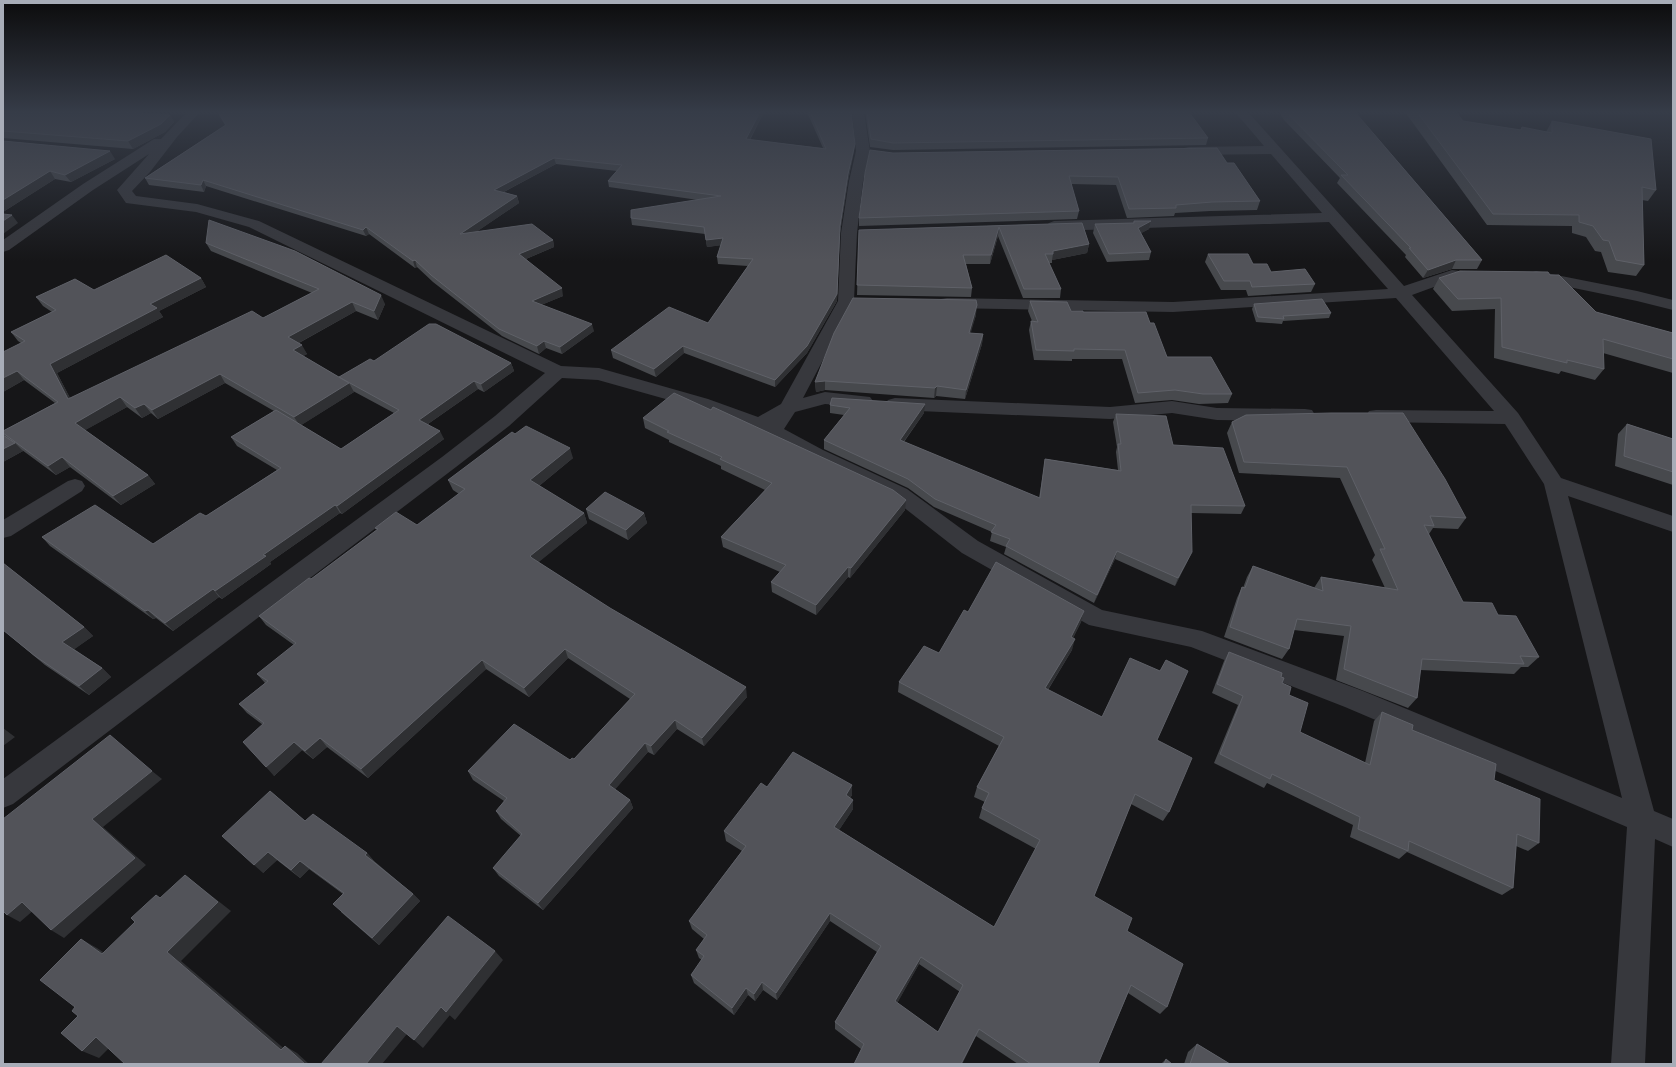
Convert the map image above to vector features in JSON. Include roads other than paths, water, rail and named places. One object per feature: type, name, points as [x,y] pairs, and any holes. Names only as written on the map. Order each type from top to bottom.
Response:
[{"type":"street","points":[[3,247],[88,187],[127,162]]},
{"type":"street","points":[[151,162],[124,190],[131,200],[197,208],[254,224],[558,372],[599,374],[701,403],[759,425],[788,408],[825,398],[899,404],[1110,413],[1172,407],[1216,414],[1320,415]]},
{"type":"street","points":[[865,162],[856,181],[857,233],[853,301],[788,408],[772,431],[816,455],[900,494],[970,547],[1098,618],[1200,640],[1354,699],[1673,833]]},
{"type":"street","points":[[1284,162],[1511,418],[1554,483],[1642,820],[1628,1064]]},
{"type":"street","points":[[1040,227],[1333,217]]},
{"type":"street","points":[[931,303],[1173,307],[1400,293],[1452,276],[1482,276]]},
{"type":"street","points":[[1520,276],[1542,276],[1673,305]]},
{"type":"street","points":[[3,795],[449,462],[502,421],[558,372]]},
{"type":"street","points":[[1360,416],[1511,418]]},
{"type":"street","points":[[1554,483],[1673,524]]},
{"type":"street","points":[[3,530],[75,486]]}]
